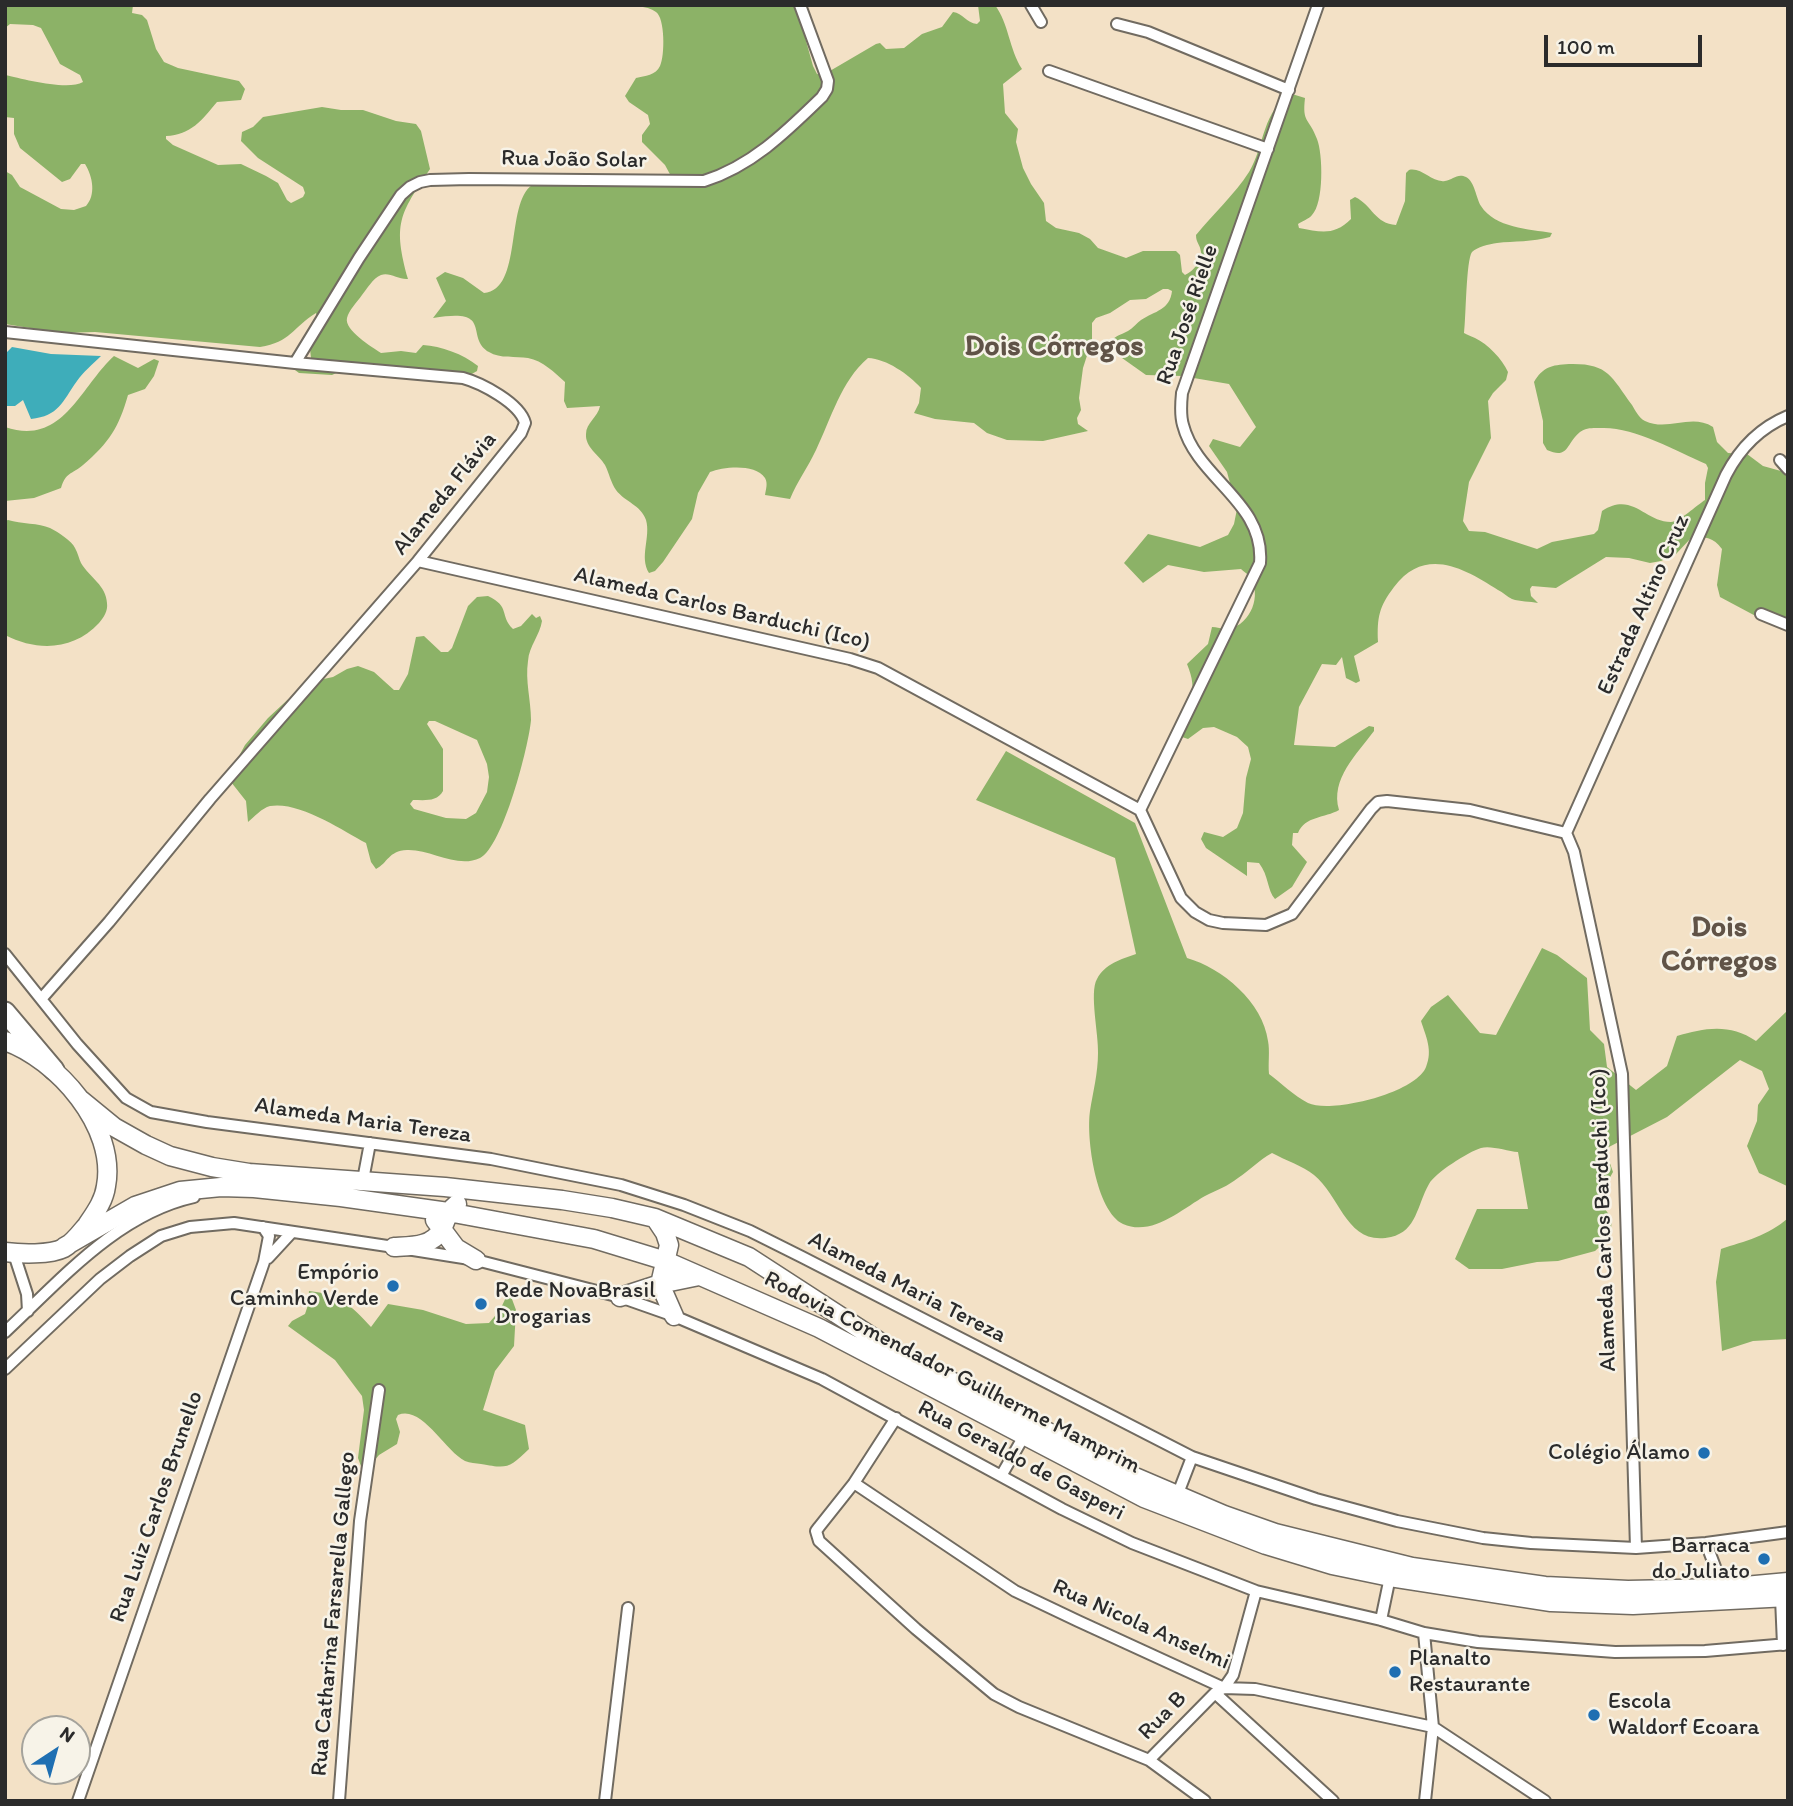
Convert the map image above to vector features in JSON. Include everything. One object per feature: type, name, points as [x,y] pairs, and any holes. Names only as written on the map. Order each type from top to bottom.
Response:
[{"type":"highway","points":[[5,1012],[54,1070]]},
{"type":"main road","points":[[5,1041],[21,1047],[54,1070],[81,1100],[98,1130],[107,1183],[103,1198],[81,1232],[64,1247]]},
{"type":"main road","name":"Rodovia Comendador Guilherme Mamprim","points":[[81,1100],[114,1127],[170,1156],[212,1167],[249,1173],[363,1180],[562,1200],[655,1218],[749,1257],[906,1357],[1128,1474],[1177,1496],[1275,1533],[1426,1569],[1545,1586],[1628,1590],[1724,1588],[1786,1592]]},
{"type":"main road","points":[[10,1253],[32,1253],[64,1247],[135,1206],[180,1191],[221,1187],[341,1197],[426,1210],[445,1220],[456,1248],[476,1260]]},
{"type":"main road","points":[[394,1247],[421,1245],[429,1241],[465,1197],[482,1192]]},
{"type":"main road","points":[[655,1218],[668,1239],[660,1284],[674,1316]]},
{"type":"main road","name":"Rodovia Comendador Guilherme Mamprim","points":[[445,1220],[594,1239],[666,1261],[820,1328],[1144,1498],[1266,1545],[1332,1564],[1390,1577],[1551,1602],[1633,1605],[1786,1592]]},
{"type":"main road","points":[[620,1297],[660,1284],[699,1276]]},
{"type":"street","name":"Rua João Solar","points":[[295,363],[401,195],[420,182],[470,179],[704,181],[732,170],[780,139],[827,89],[826,73],[800,5]]},
{"type":"street","points":[[1031,5],[1041,22]]},
{"type":"street","name":"Rua José Rielle","points":[[1140,810],[1259,563],[1261,548],[1258,533],[1249,517],[1199,457],[1190,442],[1183,425],[1182,393],[1318,5]]},
{"type":"street","points":[[1117,24],[1148,32],[1289,90]]},
{"type":"street","points":[[1049,71],[1268,149]]},
{"type":"street","name":"Alameda Flávia","points":[[5,332],[463,378],[489,388],[524,417],[525,422],[522,433],[418,561],[210,799],[109,922],[42,998]]},
{"type":"street","name":"Estrada Altino Cruz","points":[[1566,834],[1726,475],[1755,435],[1788,416]]},
{"type":"street","name":"Alameda Carlos Barduchi (Ico)","points":[[418,561],[837,656],[878,668],[1140,810]]},
{"type":"street","points":[[1761,614],[1788,625]]},
{"type":"street","points":[[1140,810],[1187,905],[1209,919],[1254,925],[1266,925],[1292,914],[1378,802],[1469,810],[1566,834]]},
{"type":"street","name":"Alameda Carlos Barduchi (Ico)","points":[[1566,834],[1574,852],[1622,1074],[1636,1548]]},
{"type":"street","name":"Alameda Maria Tereza","points":[[5,954],[77,1044],[126,1098],[151,1112],[555,1171],[621,1185],[684,1205],[750,1231],[1192,1457],[1316,1499],[1397,1521],[1483,1538],[1531,1543],[1636,1548],[1788,1532]]},
{"type":"street","points":[[363,1180],[370,1143]]},
{"type":"street","points":[[5,1332],[101,1245],[127,1225],[166,1205],[207,1194],[221,1187]]},
{"type":"street","points":[[676,1227],[684,1205]]},
{"type":"street","name":"Rua Geraldo de Gasperi","points":[[5,1369],[100,1279],[161,1236],[208,1224],[234,1223],[394,1247],[476,1260],[620,1297],[674,1316],[822,1379],[1001,1476],[1132,1542],[1256,1591],[1381,1620],[1424,1633],[1478,1642],[1615,1652],[1705,1651],[1786,1645]]},
{"type":"street","name":"Rua Luiz Carlos Brunello","points":[[78,1801],[264,1262],[269,1236],[264,1227]]},
{"type":"street","points":[[264,1262],[292,1232]]},
{"type":"street","points":[[10,1253],[27,1294],[28,1311]]},
{"type":"street","name":"Rua Catharina Farsarella Gallego","points":[[339,1801],[360,1521],[379,1390]]},
{"type":"street","points":[[896,1418],[854,1483],[816,1531],[819,1541],[916,1629],[994,1694],[1149,1760],[1205,1801]]},
{"type":"street","points":[[1001,1476],[1024,1436]]},
{"type":"street","points":[[1177,1496],[1192,1457]]},
{"type":"street","name":"Rua Nicola Anselmi","points":[[854,1483],[1015,1591],[1219,1690],[1255,1689],[1433,1727],[1545,1801]]},
{"type":"street","points":[[1706,1542],[1724,1588]]},
{"type":"street","points":[[1381,1620],[1390,1577]]},
{"type":"street","name":"Rua B","points":[[1149,1760],[1233,1675],[1256,1591]]},
{"type":"street","points":[[1786,1592],[1786,1645]]},
{"type":"street","points":[[605,1801],[628,1608]]},
{"type":"street","points":[[1424,1633],[1433,1727],[1426,1801]]},
{"type":"street","points":[[1219,1690],[1333,1801]]},
{"type":"green space","points":[[5,5],[133,5],[132,13],[142,15],[147,20],[156,49],[164,62],[178,68],[239,81],[245,89],[241,100],[217,102],[189,130],[166,136],[166,139],[173,145],[218,165],[241,164],[266,176],[278,183],[291,203],[303,197],[303,187],[258,158],[241,141],[242,132],[253,127],[263,117],[322,107],[363,110],[396,121],[416,124],[421,131],[430,169],[411,198],[402,221],[401,245],[408,279],[388,274],[378,276],[351,309],[347,323],[360,338],[381,353],[416,353],[423,345],[437,347],[466,358],[478,366],[477,371],[470,375],[349,367],[332,375],[299,373],[295,366],[311,358],[309,340],[317,318],[316,313],[285,338],[260,347],[95,332],[61,333],[5,324],[5,171],[12,175],[20,187],[61,209],[74,210],[86,206],[91,197],[92,186],[85,164],[81,164],[70,179],[62,182],[20,148],[14,134],[14,118],[5,117],[5,75],[56,85],[83,82],[80,75],[60,64],[41,28],[10,24],[5,28]]},
{"type":"green space","points":[[618,5],[796,5],[813,66],[817,74],[823,75],[876,44],[880,43],[886,49],[904,48],[922,34],[942,27],[953,12],[977,24],[980,21],[978,5],[995,5],[1022,69],[1003,84],[1005,113],[1018,129],[1016,142],[1023,168],[1044,203],[1046,221],[1056,228],[1079,233],[1090,239],[1098,248],[1126,258],[1143,251],[1176,251],[1180,255],[1182,272],[1185,275],[1194,269],[1200,259],[1201,252],[1196,235],[1249,172],[1269,118],[1282,101],[1292,94],[1305,98],[1305,117],[1317,139],[1321,166],[1316,209],[1311,216],[1298,224],[1299,228],[1321,231],[1339,228],[1351,219],[1350,200],[1355,197],[1378,218],[1396,225],[1405,201],[1406,173],[1409,170],[1440,181],[1466,177],[1481,206],[1495,219],[1513,226],[1552,233],[1544,239],[1483,246],[1472,252],[1470,257],[1464,333],[1490,348],[1508,372],[1506,380],[1488,401],[1491,438],[1469,482],[1463,521],[1469,531],[1485,532],[1537,549],[1552,542],[1594,534],[1598,530],[1602,511],[1613,506],[1630,506],[1662,521],[1671,522],[1705,500],[1708,468],[1706,464],[1628,431],[1588,429],[1575,436],[1563,452],[1554,453],[1547,450],[1543,443],[1543,421],[1534,382],[1544,370],[1552,366],[1592,366],[1601,369],[1613,379],[1637,414],[1645,421],[1662,425],[1705,423],[1713,427],[1717,442],[1728,453],[1747,454],[1763,466],[1788,473],[1788,625],[1765,621],[1720,597],[1717,585],[1722,549],[1712,540],[1705,538],[1692,537],[1676,554],[1661,561],[1650,563],[1629,558],[1606,557],[1556,588],[1532,586],[1531,596],[1538,603],[1512,599],[1472,574],[1445,565],[1419,567],[1406,574],[1385,601],[1379,619],[1378,642],[1354,656],[1360,681],[1356,683],[1346,678],[1342,657],[1336,665],[1322,664],[1299,707],[1294,745],[1335,747],[1369,726],[1374,727],[1374,731],[1342,777],[1337,799],[1339,810],[1310,820],[1298,833],[1293,833],[1292,845],[1307,862],[1292,887],[1275,899],[1259,863],[1247,862],[1247,876],[1206,848],[1201,839],[1204,832],[1223,837],[1237,828],[1243,813],[1246,778],[1251,759],[1248,747],[1237,737],[1214,727],[1203,728],[1188,739],[1182,737],[1179,729],[1192,690],[1187,664],[1208,644],[1212,627],[1229,629],[1237,626],[1248,615],[1255,592],[1250,577],[1241,569],[1204,572],[1168,565],[1143,583],[1124,563],[1148,534],[1200,547],[1228,535],[1237,509],[1227,472],[1209,446],[1213,439],[1240,447],[1256,427],[1229,384],[1182,376],[1146,375],[1122,358],[1110,343],[1165,306],[1171,297],[1172,291],[1168,289],[1146,299],[1130,300],[1110,313],[1096,318],[1092,323],[1092,340],[1083,368],[1079,398],[1081,410],[1077,418],[1078,424],[1088,431],[1043,441],[1007,440],[987,433],[974,423],[935,419],[914,413],[919,403],[921,388],[897,368],[868,358],[844,389],[790,499],[765,495],[766,480],[754,470],[730,468],[710,472],[698,493],[692,519],[663,562],[655,571],[649,573],[645,560],[647,527],[644,515],[616,490],[605,465],[586,439],[588,427],[600,406],[567,408],[564,401],[565,382],[543,364],[533,359],[489,352],[478,339],[475,325],[464,317],[433,318],[446,301],[436,278],[445,272],[463,278],[484,293],[496,288],[504,278],[519,209],[524,195],[532,185],[555,178],[595,174],[633,181],[672,178],[665,165],[642,142],[642,135],[650,124],[648,115],[625,96],[636,78],[653,73],[660,66],[663,46],[661,22],[656,12],[648,8]]},
{"type":"green space","points":[[114,356],[138,368],[154,359],[159,361],[154,376],[145,389],[128,395],[117,425],[106,442],[83,465],[67,476],[61,488],[34,498],[5,501],[5,427],[25,431],[42,429],[56,421],[68,411]]},
{"type":"green space","points":[[5,521],[50,528],[73,545],[81,563],[101,586],[106,597],[105,614],[89,632],[78,639],[55,646],[30,644],[5,635]]},
{"type":"green space","points":[[488,596],[500,604],[513,629],[521,626],[532,614],[536,618],[540,616],[542,621],[528,661],[531,720],[525,751],[506,816],[489,850],[480,858],[471,861],[453,860],[416,851],[401,851],[376,869],[371,862],[366,843],[307,812],[270,806],[248,822],[246,801],[231,782],[245,745],[268,718],[297,691],[314,681],[333,677],[358,666],[374,672],[394,690],[399,690],[408,674],[416,637],[424,636],[441,652],[448,652],[468,606],[477,597]],"holes":[[[429,721],[435,721],[477,740],[487,764],[487,792],[476,813],[466,819],[446,818],[414,809],[410,804],[413,800],[434,799],[443,791],[443,749],[427,724]]]},
{"type":"green space","points":[[1006,751],[1135,823],[1187,958],[1227,978],[1249,1000],[1265,1027],[1269,1045],[1269,1074],[1308,1103],[1335,1106],[1372,1099],[1407,1085],[1419,1076],[1426,1067],[1429,1055],[1421,1021],[1431,1007],[1448,995],[1480,1033],[1496,1035],[1542,948],[1557,955],[1587,978],[1590,1030],[1604,1044],[1607,1067],[1636,1090],[1667,1066],[1677,1036],[1697,1031],[1727,1029],[1756,1041],[1788,1010],[1788,1191],[1787,1186],[1759,1173],[1747,1146],[1757,1121],[1758,1105],[1769,1089],[1762,1071],[1740,1060],[1667,1117],[1605,1149],[1613,1172],[1598,1199],[1612,1219],[1610,1237],[1595,1251],[1558,1261],[1502,1269],[1469,1269],[1455,1259],[1477,1209],[1528,1209],[1518,1152],[1489,1147],[1468,1154],[1438,1174],[1429,1184],[1411,1223],[1400,1234],[1391,1237],[1376,1238],[1364,1235],[1354,1228],[1314,1175],[1272,1153],[1230,1183],[1166,1220],[1145,1227],[1123,1224],[1114,1217],[1100,1190],[1092,1155],[1089,1123],[1098,1060],[1095,985],[1100,974],[1109,966],[1136,954],[1115,858],[976,800]]},
{"type":"green space","points":[[1788,1218],[1788,1339],[1753,1341],[1722,1351],[1716,1282],[1721,1249],[1764,1234]]},
{"type":"green space","points":[[309,1291],[329,1295],[344,1302],[371,1327],[388,1304],[423,1310],[466,1324],[489,1323],[500,1310],[509,1291],[516,1310],[514,1346],[495,1371],[483,1410],[525,1425],[529,1449],[508,1466],[467,1462],[416,1416],[398,1415],[396,1419],[400,1432],[397,1444],[379,1455],[368,1468],[362,1469],[358,1458],[364,1410],[362,1396],[335,1360],[288,1326],[305,1314]]},
{"type":"water","points":[[12,347],[51,354],[101,356],[79,378],[59,407],[48,415],[31,419],[23,400],[15,406],[5,406],[5,354]]},
{"type":"place","name":"Empório Caminho Verde","points":[[393,1286]]},
{"type":"place","name":"Rede NovaBrasil Drogarias","points":[[481,1304]]},
{"type":"place","name":"Colégio Álamo","points":[[1704,1453]]},
{"type":"place","name":"Barraca do Juliato","points":[[1764,1559]]},
{"type":"place","name":"Planalto Restaurante","points":[[1395,1672]]},
{"type":"place","name":"Escola Waldorf Ecoara","points":[[1594,1715]]},
{"type":"district","name":"Dois Córregos","points":[[1054,347]]},
{"type":"district","name":"Dois Córregos","points":[[1719,946]]}]
